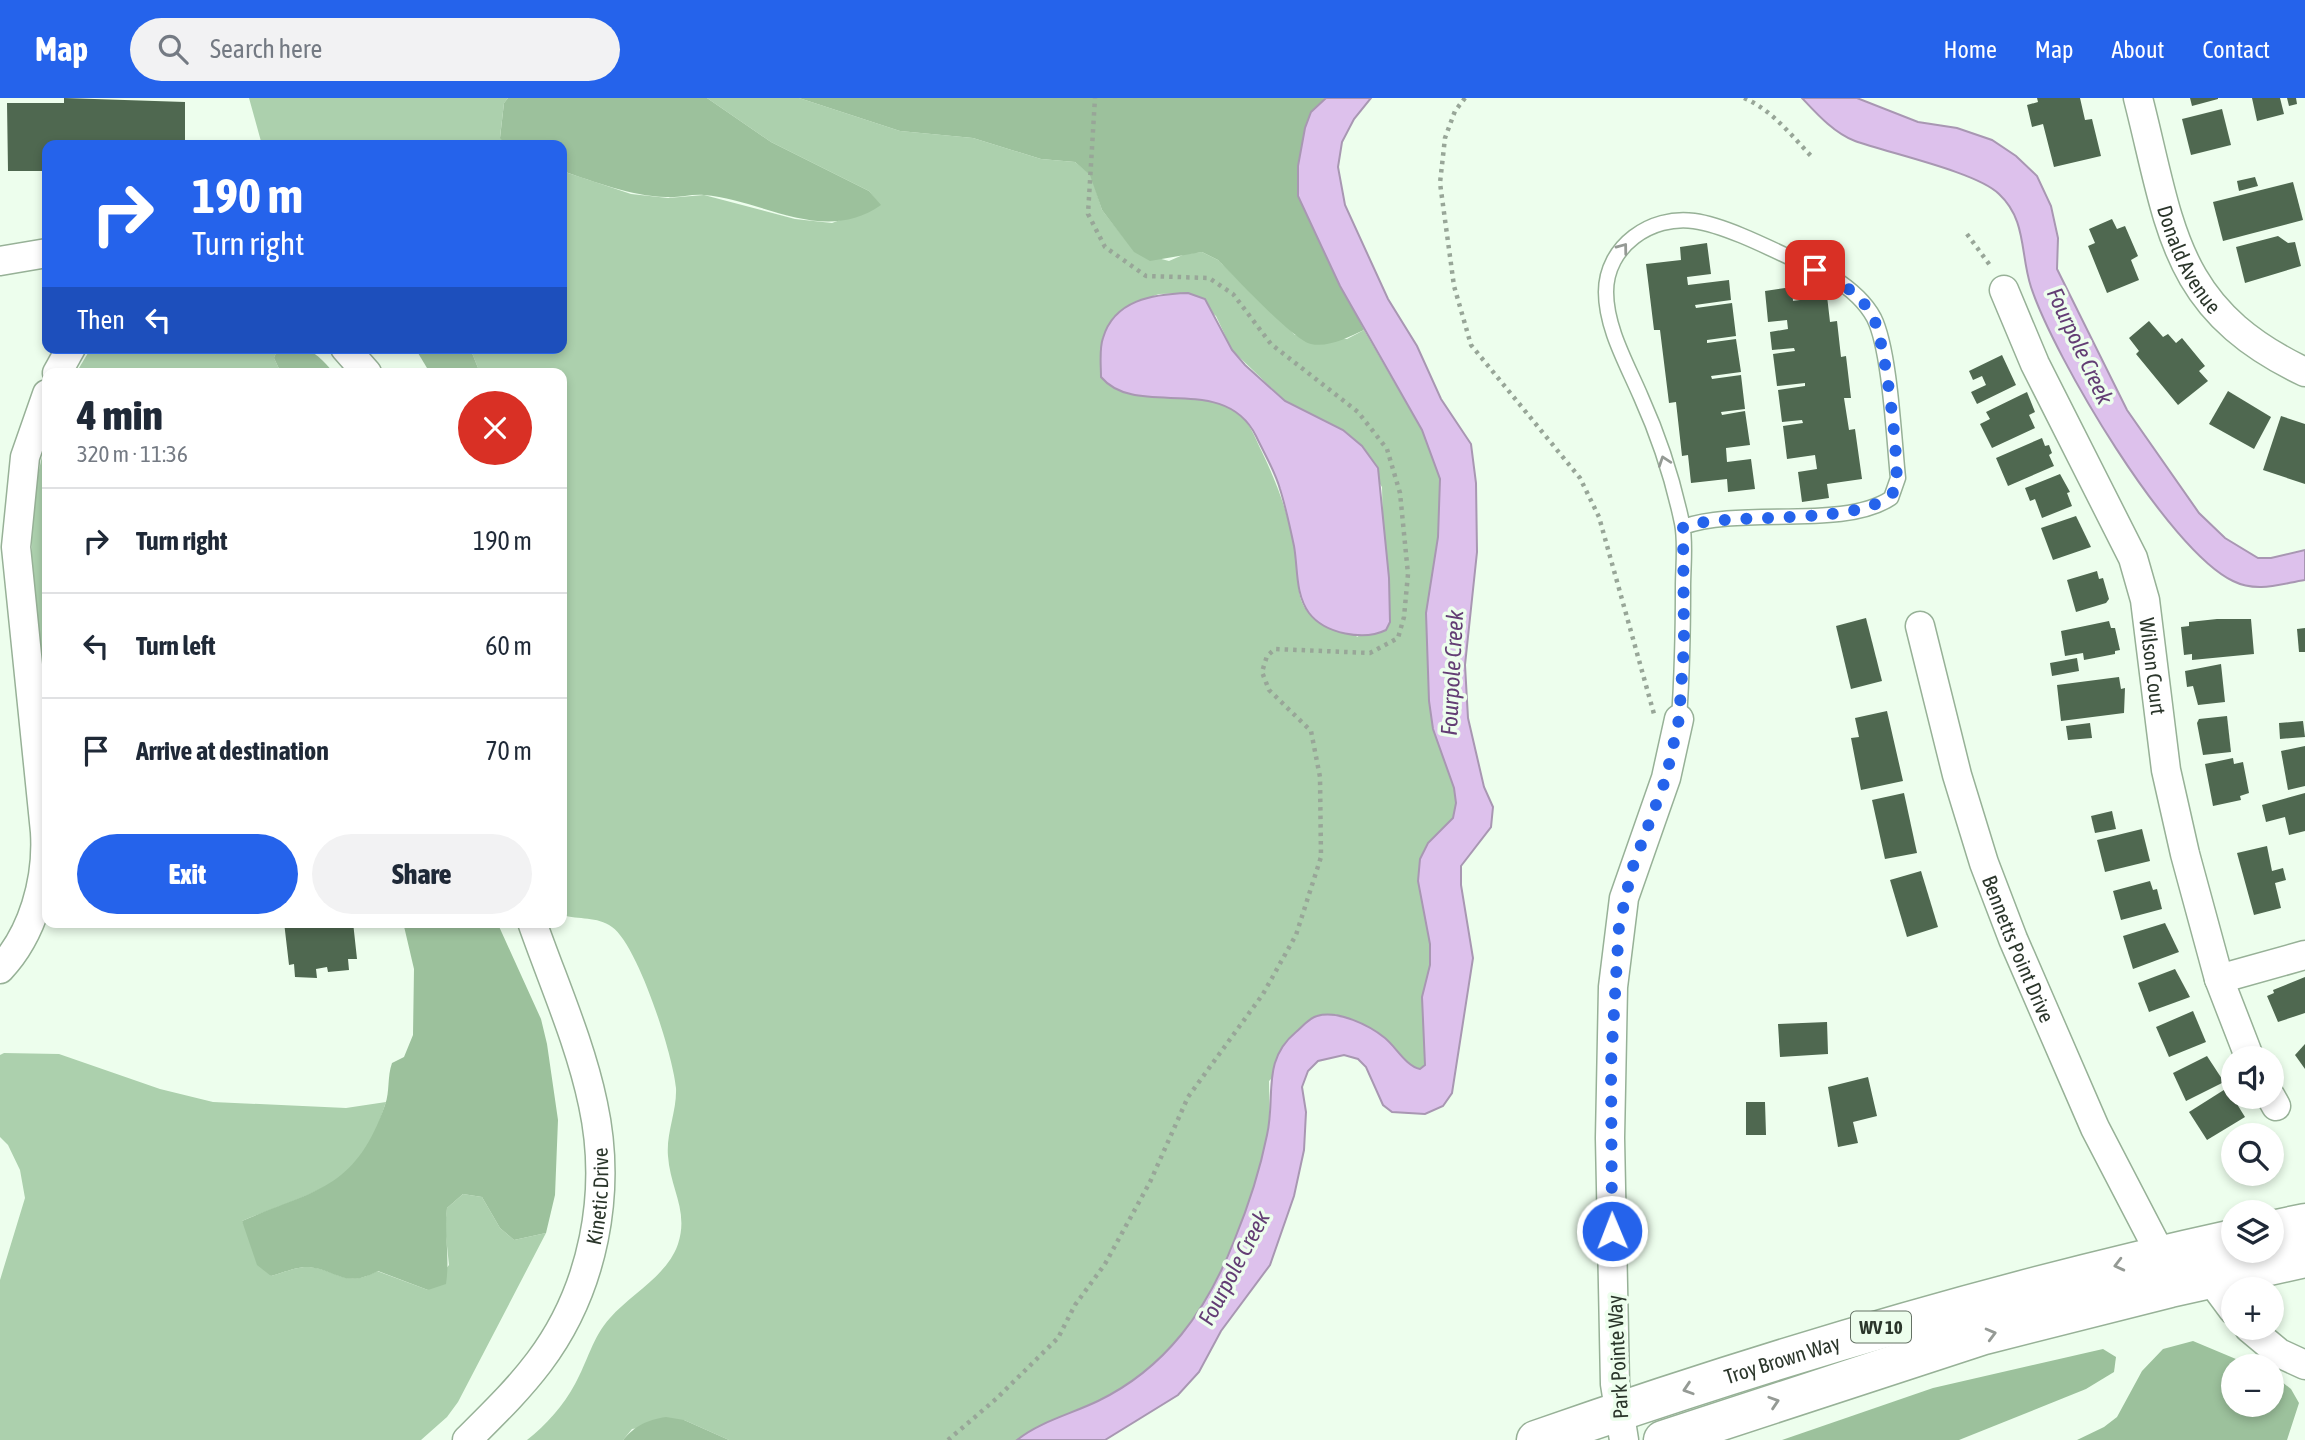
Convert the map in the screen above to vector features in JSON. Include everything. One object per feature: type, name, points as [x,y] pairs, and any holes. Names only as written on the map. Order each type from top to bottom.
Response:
[{"type":"main road","points":[[2284,1227],[2305,1223]]},
{"type":"main road","name":"Troy Brown Way","points":[[1536,1440],[1621,1426],[1878,1328],[2221,1242]]},
{"type":"main road","name":"Troy Brown Way","points":[[1663,1440],[1984,1335],[2305,1258]]},
{"type":"street","name":"Donald Avenue","points":[[2137,98],[2170,225],[2182,258],[2198,288],[2219,316],[2245,338],[2273,357],[2305,372]]},
{"type":"street","points":[[0,261],[42,254]]},
{"type":"street","name":"Wilson Court","points":[[2004,290],[2035,364],[2124,538],[2139,578],[2150,626],[2166,770],[2199,911],[2219,979],[2245,1046]]},
{"type":"street","points":[[350,354],[363,368]]},
{"type":"street","points":[[42,408],[25,457],[16,547],[42,801]]},
{"type":"street","name":"Bennetts Point Drive","points":[[1920,626],[1957,775],[1984,863],[2008,927],[2074,1083],[2161,1255]]},
{"type":"street","name":"Park Pointe Way","points":[[1621,1426],[1610,1138],[1614,975],[1624,898],[1666,778],[1667,719]]},
{"type":"street","points":[[0,969],[23,937],[36,906],[42,879]]},
{"type":"street","name":"Kinetic Drive","points":[[467,1440],[533,1369],[562,1326],[582,1280],[597,1222],[599,1147],[593,1105],[582,1064],[534,928]]},
{"type":"street","points":[[2219,979],[2305,955]]},
{"type":"street","points":[[2210,1279],[2221,1294]]},
{"type":"street","points":[[2263,1340],[2279,1353],[2305,1365]]},
{"type":"lane","name":"Park Pointe Way","points":[[1667,719],[1684,645],[1683,527],[1653,426],[1610,320],[1606,291],[1610,270],[1618,252],[1630,239],[1646,229],[1685,220],[1715,226],[1832,277],[1867,308],[1877,327],[1883,357],[1898,478],[1891,498],[1866,509],[1801,516],[1705,521],[1683,527]]},
{"type":"path","points":[[948,1440],[996,1399],[1058,1338],[1075,1305],[1105,1264],[1150,1182],[1188,1097],[1263,994],[1296,935],[1321,857],[1320,777],[1311,731],[1269,690],[1262,672],[1267,656],[1275,649],[1370,653],[1398,638],[1404,617],[1408,574],[1401,494],[1387,449],[1358,412],[1271,344],[1233,294],[1209,278],[1146,276],[1105,247],[1088,214],[1095,98]]},
{"type":"path","points":[[1465,98],[1455,111],[1445,138],[1440,183],[1454,286],[1471,345],[1580,478],[1599,517],[1667,719]]},
{"type":"path","points":[[1744,98],[1758,104],[1779,122],[1812,157]]},
{"type":"path","points":[[1966,234],[1987,258],[2004,290]]},
{"type":"green space","points":[[249,98],[508,98],[504,103],[500,137],[502,140],[261,140]]},
{"type":"green space","points":[[508,98],[707,98],[771,142],[869,191],[881,205],[859,216],[838,221],[816,221],[704,195],[653,196],[613,188],[567,173],[567,140],[502,140],[504,103]]},
{"type":"green space","points":[[707,98],[799,98],[900,131],[973,138],[1041,159],[1075,162],[1091,175],[1102,210],[1135,252],[1169,261],[1185,254],[1202,252],[1218,260],[1295,335],[1347,339],[1364,330],[1422,430],[1440,479],[1438,537],[1426,613],[1429,701],[1433,729],[1454,789],[1456,803],[1453,818],[1428,843],[1420,859],[1418,882],[1430,944],[1430,965],[1422,997],[1425,1065],[1420,1069],[1412,1067],[1383,1037],[1335,1014],[1269,1081],[1268,1134],[1248,1208],[1235,1244],[1199,1311],[1176,1341],[1149,1368],[1118,1391],[1041,1425],[1017,1440],[729,1440],[684,1420],[632,1429],[623,1440],[527,1440],[566,1400],[604,1325],[666,1266],[678,1244],[681,1232],[680,1210],[669,1168],[668,1147],[676,1088],[653,1002],[633,955],[612,927],[600,921],[567,916],[567,368],[478,368],[472,354],[567,354],[567,173],[631,194],[668,198],[704,195],[795,219],[832,223],[880,205],[869,191],[771,142]],"holes":[[[1188,293],[1216,316],[1232,350],[1285,401],[1343,430],[1382,487],[1383,532],[1358,637],[1320,621],[1305,608],[1300,595],[1296,558],[1283,503],[1249,425],[1242,416],[1218,403],[1178,397],[1143,397],[1131,304],[1159,294]]]},
{"type":"green space","points":[[799,98],[1326,98],[1311,112],[1298,196],[1364,330],[1331,343],[1311,344],[1278,320],[1218,260],[1202,252],[1150,261],[1134,252],[1102,210],[1090,175],[1075,162],[1041,159],[973,138],[900,131]]},
{"type":"green space","points":[[87,354],[276,354],[274,358],[279,368],[79,368]]},
{"type":"green space","points":[[276,354],[313,354],[329,368],[279,368],[274,358]]},
{"type":"green space","points":[[419,354],[472,354],[478,368],[427,368]]},
{"type":"green space","points":[[42,456],[42,658],[32,544]]},
{"type":"green space","points":[[404,928],[500,928],[541,1019],[547,1044],[558,1120],[555,1195],[546,1233],[514,1240],[500,1228],[482,1197],[463,1194],[447,1208],[446,1284],[428,1290],[378,1271],[357,1279],[349,1279],[309,1267],[271,1276],[257,1265],[242,1221],[330,1183],[346,1171],[360,1154],[373,1133],[387,1100],[392,1063],[404,1057],[413,1035],[414,969]]},
{"type":"green space","points":[[59,1054],[160,1089],[213,1102],[346,1108],[386,1102],[372,1141],[354,1166],[309,1194],[242,1221],[271,1276],[305,1267],[349,1278],[366,1276],[377,1271],[428,1290],[449,1265],[445,1227],[447,1208],[463,1194],[482,1197],[500,1228],[514,1240],[546,1233],[458,1402],[447,1417],[421,1440],[0,1440],[0,1280],[25,1198],[20,1170],[8,1145],[0,1137],[0,1055]]},
{"type":"green space","points":[[2193,1341],[2224,1354],[2221,1354],[2221,1417],[2284,1417],[2284,1383],[2291,1389],[2299,1403],[2287,1440],[2077,1440],[2104,1427],[2117,1417],[2142,1371],[2163,1349]]},
{"type":"green space","points":[[2103,1349],[2116,1357],[2114,1372],[2086,1389],[1959,1440],[1782,1440],[1933,1388]]},
{"type":"green space","points":[[666,1417],[684,1420],[729,1440],[623,1440],[642,1424]]},
{"type":"water","name":"Fourpole Creek","points":[[1326,98],[1371,98],[1354,119],[1342,142],[1338,167],[1345,205],[1388,299],[1417,346],[1441,399],[1471,444],[1476,483],[1477,552],[1465,665],[1468,718],[1484,787],[1493,807],[1491,827],[1461,866],[1461,885],[1473,958],[1452,1093],[1443,1106],[1425,1114],[1392,1112],[1383,1105],[1366,1067],[1358,1059],[1344,1055],[1318,1061],[1308,1071],[1302,1087],[1306,1112],[1304,1150],[1294,1196],[1270,1265],[1221,1331],[1199,1372],[1178,1395],[1105,1440],[1017,1440],[1035,1428],[1098,1401],[1144,1372],[1164,1354],[1197,1313],[1223,1266],[1253,1188],[1267,1135],[1272,1080],[1278,1055],[1285,1043],[1306,1023],[1314,1017],[1325,1015],[1353,1020],[1385,1038],[1415,1067],[1420,1069],[1425,1065],[1422,997],[1430,965],[1430,944],[1418,881],[1420,859],[1428,843],[1453,818],[1456,803],[1454,788],[1433,729],[1429,701],[1426,613],[1438,537],[1440,479],[1422,430],[1340,286],[1298,196],[1298,166],[1305,128],[1311,112]]},
{"type":"water","name":"Fourpole Creek","points":[[1802,98],[1857,98],[1918,122],[1957,128],[1992,140],[2016,156],[2037,176],[2051,206],[2058,238],[2057,269],[2127,410],[2199,513],[2225,538],[2258,558],[2271,558],[2305,550],[2305,580],[2260,587],[2242,585],[2207,562],[2177,532],[2116,449],[2063,358],[2031,287],[2019,226],[2008,204],[1999,194],[1972,178],[1847,138]]},
{"type":"water","points":[[1188,293],[1205,299],[1232,350],[1245,365],[1285,401],[1343,430],[1362,446],[1378,468],[1389,578],[1390,622],[1386,630],[1367,635],[1345,634],[1316,620],[1304,606],[1299,589],[1294,546],[1278,482],[1256,436],[1242,417],[1223,405],[1202,400],[1136,395],[1117,389],[1101,377],[1102,342],[1108,325],[1116,315],[1126,307],[1149,298]]},
{"type":"building","points":[[64,98],[185,102],[185,140],[42,140],[42,171],[8,171],[7,103],[64,103]]},
{"type":"building","points":[[2037,98],[2080,98],[2085,120],[2092,119],[2101,156],[2054,167],[2043,124],[2032,127],[2027,105],[2038,102]]},
{"type":"building","points":[[2190,98],[2218,98],[2218,99],[2192,106]]},
{"type":"building","points":[[2252,98],[2280,98],[2284,114],[2257,121]]},
{"type":"building","points":[[2287,98],[2296,98],[2297,104],[2289,106]]},
{"type":"building","points":[[2222,109],[2231,145],[2191,155],[2182,119]]},
{"type":"building","points":[[2255,177],[2258,186],[2239,191],[2237,181]]},
{"type":"building","points":[[2293,182],[2303,220],[2223,241],[2213,202]]},
{"type":"building","points":[[2112,219],[2117,229],[2125,226],[2138,256],[2131,260],[2139,280],[2107,293],[2088,246],[2095,243],[2089,229]]},
{"type":"building","points":[[2278,236],[2288,243],[2295,242],[2301,266],[2245,283],[2236,247]]},
{"type":"building","points":[[1707,243],[1711,274],[1687,277],[1688,285],[1729,280],[1731,300],[1695,305],[1696,308],[1732,303],[1736,336],[1707,340],[1707,343],[1736,339],[1741,372],[1711,376],[1712,379],[1741,375],[1745,409],[1721,412],[1722,415],[1745,411],[1750,445],[1726,448],[1727,462],[1751,459],[1755,489],[1728,492],[1727,479],[1691,483],[1688,455],[1682,456],[1676,402],[1669,403],[1660,330],[1654,330],[1646,264],[1681,260],[1680,247]]},
{"type":"building","points":[[1792,287],[1793,301],[1827,296],[1830,322],[1837,321],[1841,357],[1846,356],[1851,398],[1844,398],[1849,430],[1855,429],[1862,479],[1827,484],[1829,498],[1802,502],[1798,472],[1817,469],[1815,455],[1787,459],[1783,426],[1803,423],[1802,420],[1782,422],[1778,390],[1805,386],[1805,383],[1777,386],[1773,354],[1795,351],[1794,348],[1772,350],[1770,332],[1788,329],[1787,320],[1768,322],[1765,291]]},
{"type":"building","points":[[2149,321],[2163,337],[2168,334],[2176,343],[2182,338],[2205,366],[2199,371],[2208,381],[2178,405],[2136,354],[2139,351],[2129,338]]},
{"type":"building","points":[[2002,355],[2016,385],[1977,404],[1971,392],[1986,385],[1982,376],[1973,380],[1969,371]]},
{"type":"building","points":[[2228,391],[2271,417],[2254,449],[2209,424]]},
{"type":"building","points":[[2027,392],[2035,412],[2029,415],[2035,428],[1992,448],[1980,424],[1990,419],[1986,412]]},
{"type":"building","points":[[2281,416],[2305,424],[2305,484],[2263,470]]},
{"type":"building","points":[[2042,438],[2045,446],[2049,445],[2052,453],[2049,455],[2054,466],[2008,486],[1996,458]]},
{"type":"building","points":[[2060,474],[2070,492],[2067,493],[2072,506],[2042,518],[2035,499],[2030,501],[2025,488]]},
{"type":"building","points":[[2076,516],[2091,547],[2053,560],[2041,528]]},
{"type":"building","points":[[2097,571],[2099,579],[2103,578],[2109,599],[2106,603],[2076,612],[2067,580]]},
{"type":"building","points":[[1866,618],[1882,681],[1851,689],[1836,626]]},
{"type":"building","points":[[2251,619],[2254,654],[2192,660],[2192,654],[2184,655],[2181,627],[2189,626],[2189,622]]},
{"type":"building","points":[[2109,621],[2111,628],[2115,628],[2120,650],[2115,651],[2115,654],[2084,660],[2083,653],[2065,656],[2061,631]]},
{"type":"building","points":[[2305,628],[2305,652],[2299,652],[2297,629]]},
{"type":"building","points":[[2077,658],[2079,671],[2052,676],[2050,663]]},
{"type":"building","points":[[2221,664],[2225,702],[2198,705],[2193,686],[2187,687],[2185,671]]},
{"type":"building","points":[[2119,677],[2121,689],[2125,688],[2124,713],[2061,721],[2057,685]]},
{"type":"building","points":[[1887,711],[1903,781],[1861,790],[1851,738],[1859,737],[1855,718]]},
{"type":"building","points":[[2227,716],[2231,752],[2203,755],[2197,723],[2199,719]]},
{"type":"building","points":[[2303,721],[2305,737],[2280,739],[2279,723]]},
{"type":"building","points":[[2090,723],[2092,738],[2068,740],[2066,726]]},
{"type":"building","points":[[2305,746],[2305,786],[2288,790],[2281,751]]},
{"type":"building","points":[[2233,758],[2234,764],[2243,762],[2249,793],[2240,796],[2241,800],[2213,806],[2205,764]]},
{"type":"building","points":[[1904,793],[1917,853],[1885,859],[1872,800]]},
{"type":"building","points":[[2305,793],[2305,831],[2289,835],[2285,817],[2266,822],[2262,805]]},
{"type":"building","points":[[2112,811],[2116,829],[2095,833],[2091,816]]},
{"type":"building","points":[[2142,829],[2150,861],[2105,872],[2097,840]]},
{"type":"building","points":[[2267,846],[2272,871],[2283,868],[2286,880],[2275,883],[2281,908],[2254,915],[2237,853]]},
{"type":"building","points":[[1921,871],[1938,927],[1907,937],[1890,880]]},
{"type":"building","points":[[2150,881],[2153,890],[2157,889],[2162,909],[2121,920],[2113,891]]},
{"type":"building","points":[[2165,923],[2179,952],[2133,969],[2123,936]]},
{"type":"building","points":[[285,928],[354,928],[357,959],[348,959],[349,970],[328,972],[327,967],[316,969],[317,978],[295,977],[294,964],[289,965]]},
{"type":"building","points":[[2175,969],[2190,997],[2149,1012],[2138,983]]},
{"type":"building","points":[[2305,977],[2305,1013],[2278,1022],[2267,996],[2274,993],[2273,990]]},
{"type":"building","points":[[2193,1011],[2206,1042],[2169,1057],[2156,1027]]},
{"type":"building","points":[[1827,1022],[1828,1054],[1780,1057],[1778,1024]]},
{"type":"building","points":[[2305,1044],[2305,1069],[2295,1055]]},
{"type":"building","points":[[2207,1056],[2221,1077],[2221,1084],[2186,1101],[2173,1073]]},
{"type":"building","points":[[1868,1077],[1877,1116],[1853,1122],[1858,1143],[1838,1147],[1828,1087]]},
{"type":"building","points":[[2221,1092],[2221,1109],[2240,1109],[2245,1117],[2235,1123],[2221,1123],[2221,1132],[2207,1140],[2189,1112]]},
{"type":"building","points":[[1746,1102],[1765,1102],[1766,1135],[1746,1135]]},
{"type":"route","points":[[1612,1231],[1611,1064],[1613,986],[1619,926],[1632,869],[1666,778],[1679,719],[1684,645],[1683,527],[1705,521],[1801,516],[1866,509],[1891,498],[1896,488],[1898,478],[1891,416],[1877,327],[1867,308],[1853,292],[1832,277],[1815,270]]}]
